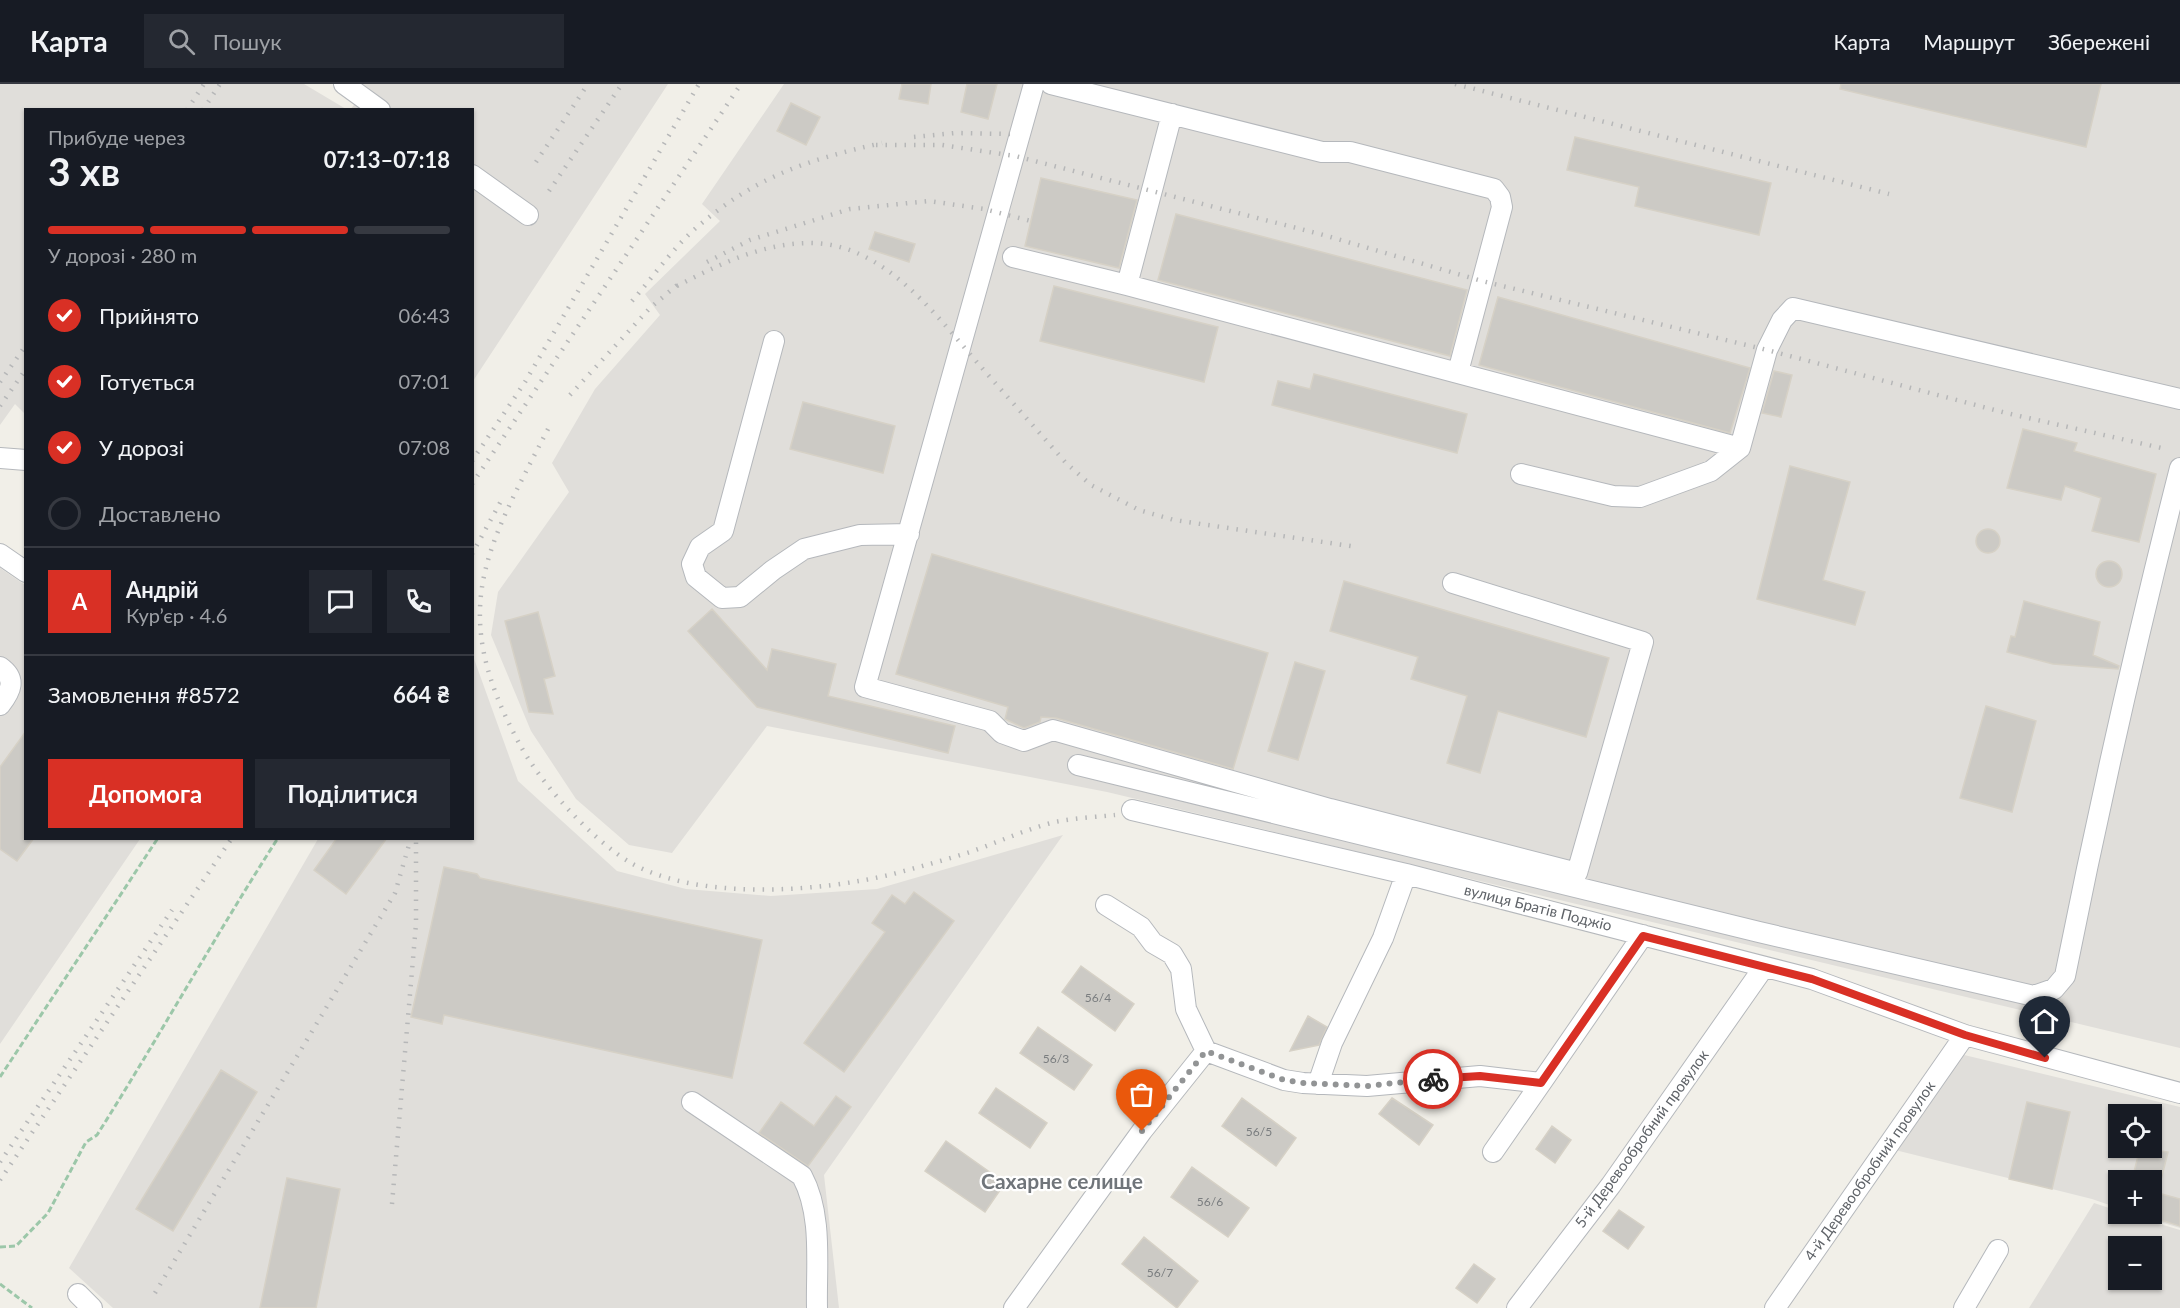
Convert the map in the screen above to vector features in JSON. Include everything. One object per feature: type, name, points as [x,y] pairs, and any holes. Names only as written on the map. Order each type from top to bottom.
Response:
[{"type":"street","points":[[344,84],[377,108]]},
{"type":"street","points":[[1034,84],[865,687],[990,721],[1002,733],[1024,741],[1053,730],[1330,809],[1577,873],[1643,642],[1454,584]]},
{"type":"street","points":[[1051,84],[1322,152],[1350,152],[1494,189],[1500,197],[1502,207],[1458,372]]},
{"type":"street","points":[[1127,285],[1172,114]]},
{"type":"street","points":[[474,177],[528,215]]},
{"type":"street","points":[[1013,257],[1127,285],[1740,448]]},
{"type":"street","points":[[1521,474],[1613,496],[1640,496],[1711,471],[1740,448],[1767,350],[1782,320],[1793,308],[2180,399]]},
{"type":"street","points":[[774,341],[723,531],[700,548],[692,564],[696,577],[722,598],[740,597],[772,570],[804,549],[860,535],[909,534]]},
{"type":"street","points":[[0,458],[24,460]]},
{"type":"street","points":[[1078,765],[1759,932],[2034,996],[2054,989],[2065,976],[2108,770],[2180,468]]},
{"type":"street","points":[[0,554],[24,571]]},
{"type":"street","points":[[0,667],[8,673],[11,691],[0,705]]},
{"type":"street","name":"вулиця Братів Поджіо","points":[[1132,810],[1406,874],[1812,979],[1965,1035],[2180,1094]]},
{"type":"street","points":[[1318,1084],[1332,1043],[1383,938],[1406,874]]},
{"type":"street","points":[[1106,905],[1141,927],[1153,943],[1172,954],[1180,969],[1186,1009],[1206,1051],[1284,1080],[1318,1084],[1367,1086],[1480,1076],[1541,1083]]},
{"type":"street","points":[[1493,1152],[1643,936]]},
{"type":"street","name":"5-й Деревообробний провулок","points":[[1517,1308],[1611,1185],[1764,967]]},
{"type":"street","name":"4-й Деревообробний провулок","points":[[1775,1308],[1965,1035]]},
{"type":"street","points":[[1014,1308],[1142,1131],[1206,1051]]},
{"type":"street","points":[[692,1102],[802,1176],[810,1192],[815,1216],[817,1308]]},
{"type":"street","points":[[1964,1308],[1998,1250]]},
{"type":"path","points":[[0,1077],[157,840]]},
{"type":"path","points":[[0,1247],[16,1246],[48,1213],[86,1142],[97,1135],[155,1044],[224,922],[277,840]]},
{"type":"path","points":[[0,1284],[32,1308]]},
{"type":"shaded area","points":[[0,84],[304,84],[344,108],[24,108],[24,413],[15,404],[0,425]]},
{"type":"shaded area","points":[[362,84],[668,84],[474,379],[474,108],[352,108],[367,88]]},
{"type":"shaded area","points":[[784,84],[2180,84],[2180,1048],[1107,792],[767,726],[672,853],[629,845],[576,799],[531,731],[491,635],[498,592],[569,492],[552,463],[595,389],[660,315],[645,294],[720,221],[702,204]]},
{"type":"shaded area","points":[[0,568],[24,584],[24,840],[139,840],[0,1044]]},
{"type":"shaded area","points":[[474,659],[518,781],[617,871],[686,889],[771,896],[877,889],[1063,835],[824,1175],[839,1308],[113,1308],[69,1268],[317,840],[474,840]]},
{"type":"shaded area","points":[[1960,1054],[2180,1107],[2180,1228],[2162,1223],[2162,1170],[2108,1170],[2108,1205],[1891,1149]]},
{"type":"shaded area","points":[[2094,1203],[2108,1208],[2108,1224],[2160,1224],[2180,1230],[2180,1308],[2029,1308]]},
{"type":"building","points":[[902,84],[931,84],[928,104],[899,99]]},
{"type":"building","points":[[967,84],[997,84],[988,119],[961,112]]},
{"type":"building","points":[[1841,84],[2101,84],[2086,147],[1840,89]]},
{"type":"building","points":[[791,103],[820,117],[806,145],[777,131]]},
{"type":"building","points":[[1575,137],[1771,183],[1759,235],[1635,206],[1639,187],[1567,170]]},
{"type":"building","points":[[1041,178],[1137,200],[1119,268],[1025,246]]},
{"type":"building","points":[[1176,214],[1467,290],[1450,356],[1158,280]]},
{"type":"building","points":[[875,232],[915,244],[909,262],[869,249]]},
{"type":"building","points":[[1054,286],[1218,327],[1204,382],[1040,341]]},
{"type":"building","points":[[1498,297],[1750,368],[1730,433],[1479,365]]},
{"type":"building","points":[[1774,371],[1792,375],[1781,417],[1762,413]]},
{"type":"building","points":[[1314,374],[1467,414],[1457,453],[1272,405],[1278,381],[1310,389]]},
{"type":"building","points":[[803,402],[895,426],[883,473],[790,449]]},
{"type":"building","points":[[2023,429],[2077,443],[2074,451],[2156,474],[2139,542],[2092,531],[2101,498],[2065,486],[2061,500],[2007,488]]},
{"type":"building","points":[[1790,466],[1850,482],[1823,580],[1865,592],[1855,625],[1757,599]]},
{"type":"building","points":[[1988,529],[1997,532],[2000,541],[1997,550],[1988,553],[1979,550],[1976,541],[1979,532]]},
{"type":"building","points":[[932,554],[1268,653],[1233,769],[1056,718],[1041,717],[1040,722],[1024,728],[1005,719],[1008,707],[896,674]]},
{"type":"building","points":[[2109,561],[2118,565],[2122,574],[2118,583],[2109,587],[2100,583],[2096,574],[2100,565]]},
{"type":"building","points":[[1344,581],[1609,658],[1586,737],[1498,711],[1480,773],[1447,763],[1467,696],[1411,679],[1418,657],[1330,631]]},
{"type":"building","points":[[2024,601],[2100,622],[2093,655],[2119,666],[2118,669],[2053,664],[2007,652],[2011,636],[2015,637]]},
{"type":"building","points":[[712,609],[767,670],[772,649],[836,664],[828,696],[955,726],[948,753],[757,707],[688,631]]},
{"type":"building","points":[[538,612],[555,676],[544,679],[553,714],[529,712],[505,621]]},
{"type":"building","points":[[1295,662],[1325,671],[1298,760],[1268,751]]},
{"type":"building","points":[[1986,706],[2036,721],[2012,812],[1960,798]]},
{"type":"building","points":[[24,734],[24,840],[33,840],[17,861],[0,849],[0,767]]},
{"type":"building","points":[[336,840],[386,840],[346,894],[314,870]]},
{"type":"building","points":[[444,867],[477,874],[480,878],[762,940],[732,1078],[444,1015],[442,1024],[411,1017]]},
{"type":"building","points":[[914,892],[954,921],[844,1072],[804,1043],[885,932],[872,923],[892,895],[905,904]]},
{"type":"building","points":[[1081,966],[1134,1004],[1115,1031],[1062,992]]},
{"type":"building","points":[[1308,1016],[1327,1027],[1319,1045],[1290,1051]]},
{"type":"building","points":[[1038,1027],[1092,1065],[1074,1090],[1020,1053]]},
{"type":"building","points":[[221,1070],[257,1092],[173,1231],[136,1209]]},
{"type":"building","points":[[996,1088],[1047,1123],[1030,1148],[979,1113]]},
{"type":"building","points":[[836,1096],[851,1107],[808,1166],[759,1133],[781,1102],[814,1126]]},
{"type":"building","points":[[1242,1098],[1296,1138],[1276,1166],[1222,1126]]},
{"type":"building","points":[[1392,1098],[1433,1125],[1419,1145],[1379,1114]]},
{"type":"building","points":[[2027,1102],[2070,1112],[2052,1189],[2009,1179]]},
{"type":"building","points":[[1552,1126],[1571,1140],[1555,1163],[1536,1149]]},
{"type":"building","points":[[946,1141],[1005,1183],[985,1212],[925,1171]]},
{"type":"building","points":[[2162,1151],[2168,1152],[2162,1176],[2162,1170],[2134,1170],[2138,1158],[2162,1158]]},
{"type":"building","points":[[1192,1167],[1249,1208],[1228,1237],[1171,1197]]},
{"type":"building","points":[[287,1178],[340,1189],[316,1308],[260,1308]]},
{"type":"building","points":[[2162,1194],[2180,1199],[2180,1226],[2162,1220]]},
{"type":"building","points":[[1619,1210],[1644,1227],[1628,1249],[1603,1231]]},
{"type":"building","points":[[1144,1237],[1198,1281],[1177,1308],[1122,1264]]},
{"type":"building","points":[[1474,1264],[1495,1279],[1477,1303],[1456,1288]]},
{"type":"railway","points":[[188,108],[204,84]]},
{"type":"railway","points":[[204,108],[220,84]]},
{"type":"railway","points":[[536,162],[588,84]]},
{"type":"railway","points":[[549,191],[622,84]]},
{"type":"railway","points":[[474,458],[525,382],[699,84]]},
{"type":"railway","points":[[474,481],[741,84]]},
{"type":"railway","points":[[1455,84],[1889,194]]},
{"type":"railway","points":[[914,137],[955,133],[1010,134]]},
{"type":"railway","points":[[632,301],[687,236],[740,195],[783,172],[830,156],[882,143]]},
{"type":"railway","points":[[876,145],[942,145],[1015,156],[1320,234],[1482,281],[1767,350],[2006,413],[2166,449]]},
{"type":"railway","points":[[707,262],[750,240],[850,209],[929,201],[984,209],[1031,221]]},
{"type":"railway","points":[[677,286],[724,263],[758,251],[792,244],[837,246],[862,255],[886,269],[928,306],[1066,463],[1091,485],[1139,510],[1174,520],[1357,547]]},
{"type":"railway","points":[[570,395],[650,308],[683,280]]},
{"type":"railway","points":[[0,382],[24,348]]},
{"type":"railway","points":[[0,406],[24,372]]},
{"type":"railway","points":[[548,429],[507,511],[492,547],[483,582],[480,617],[484,655],[497,696],[528,759],[568,809],[616,853],[631,863],[659,875],[690,883],[760,890],[796,888],[831,885],[893,874],[942,861],[1055,822],[1115,815]]},
{"type":"railway","points":[[474,550],[501,501]]},
{"type":"railway","points":[[0,1180],[231,840]]},
{"type":"railway","points":[[155,1293],[395,893],[410,840]]},
{"type":"railway","points":[[392,1204],[416,924],[416,840]]},
{"type":"railway","points":[[0,1162],[172,910]]},
{"type":"way so far","points":[[1142,1131],[1206,1051],[1247,1064],[1284,1080],[1304,1083],[1367,1086],[1433,1079]]},
{"type":"district","name":"Сахарне селище","points":[[1062,1182]]},
{"type":"route","points":[[1433,1079],[1480,1076],[1541,1083],[1643,936],[1812,979],[1965,1035],[2045,1058]]}]
